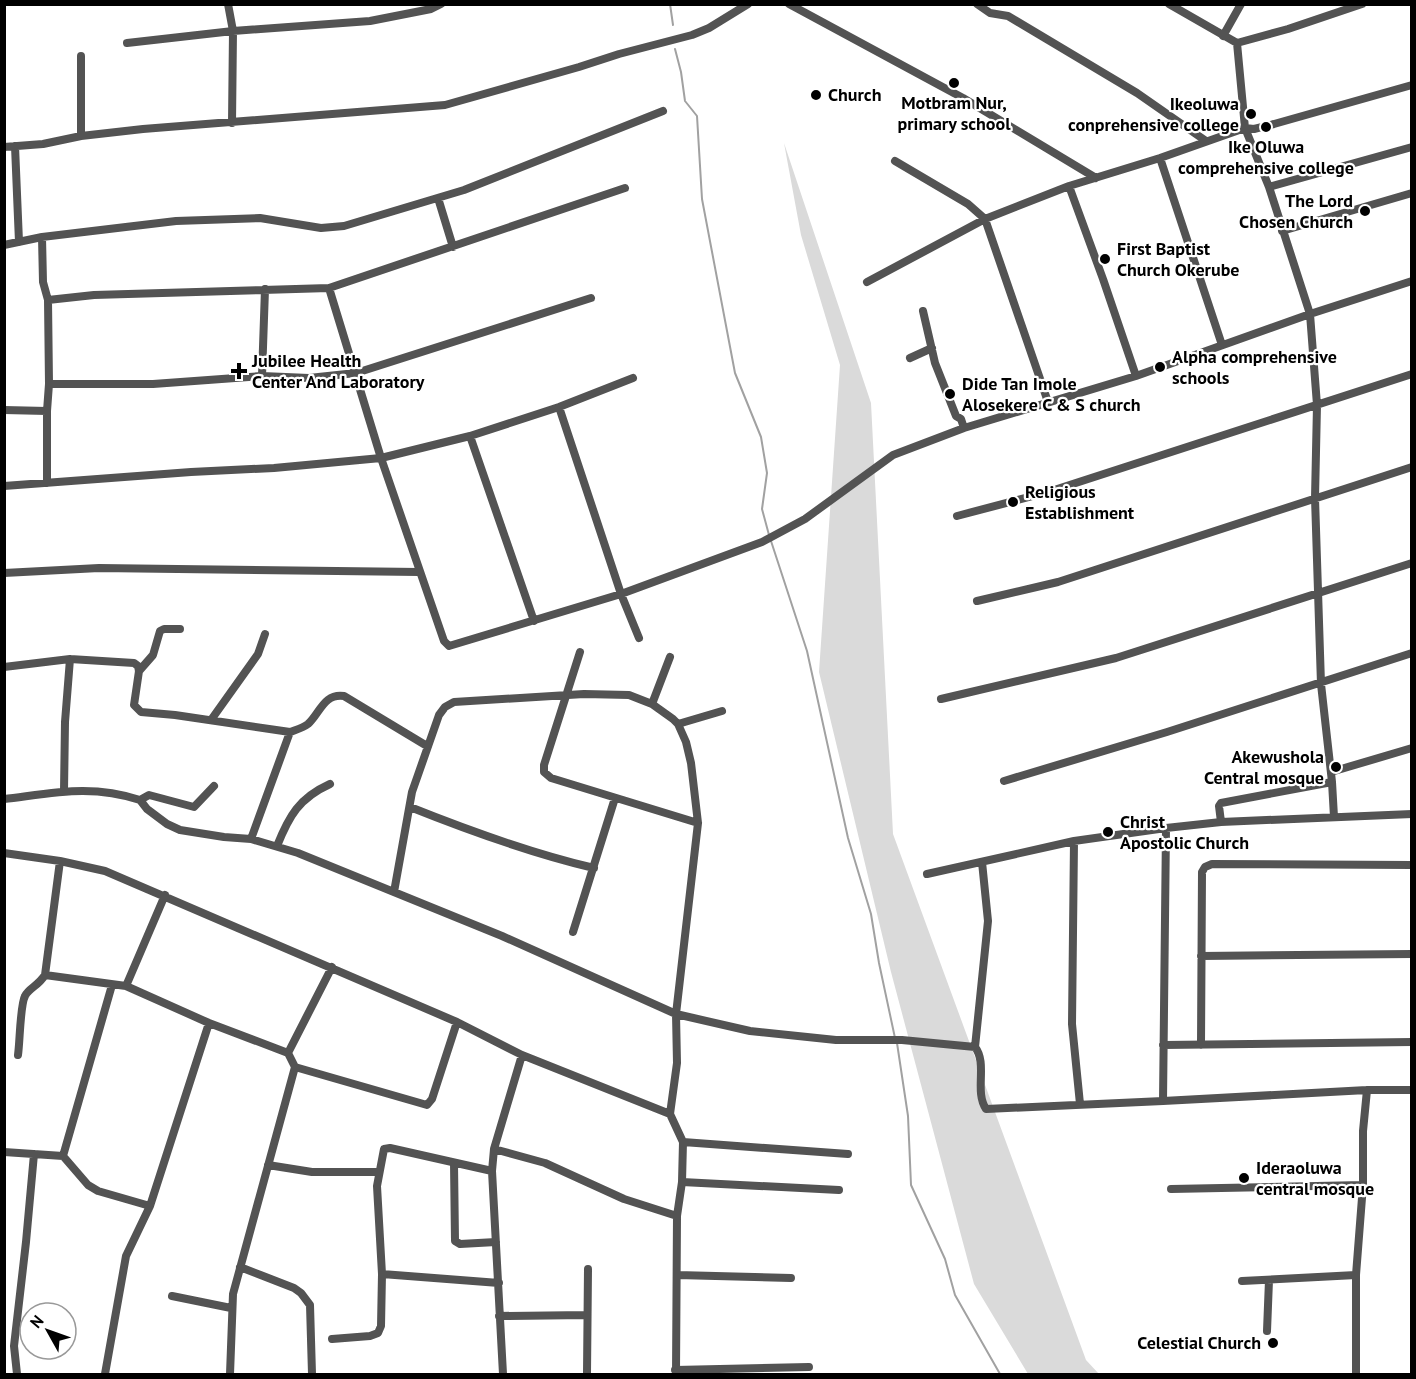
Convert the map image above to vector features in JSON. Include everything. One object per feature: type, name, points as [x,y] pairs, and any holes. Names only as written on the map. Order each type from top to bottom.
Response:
[{"type":"street","points":[[228,4],[233,31],[232,123]]},
{"type":"street","points":[[128,43],[233,31],[370,21],[431,9],[441,4]]},
{"type":"street","points":[[4,147],[44,144],[81,136],[143,129],[445,105],[692,35],[709,28],[748,4]]},
{"type":"street","points":[[789,4],[963,98],[1096,178]]},
{"type":"street","points":[[977,4],[990,13],[1008,16],[1137,93],[1206,141]]},
{"type":"street","points":[[1169,4],[1237,43],[1288,29],[1362,4]]},
{"type":"street","points":[[1223,36],[1241,4]]},
{"type":"street","points":[[1237,43],[1245,128],[1269,187],[1310,314],[1317,405],[1315,498],[1321,684],[1334,817]]},
{"type":"street","points":[[81,56],[81,136]]},
{"type":"street","points":[[867,282],[985,219],[1069,186],[1160,158],[1245,128],[1254,129],[1274,124],[1412,85]]},
{"type":"street","points":[[4,245],[42,237],[176,221],[260,218],[321,228],[344,226],[438,198],[663,111]]},
{"type":"street","points":[[15,146],[19,242]]},
{"type":"street","points":[[1269,187],[1412,147]]},
{"type":"street","points":[[1160,158],[1222,345]]},
{"type":"street","points":[[895,161],[962,201],[985,219],[1048,402]]},
{"type":"street","points":[[1069,186],[1136,376]]},
{"type":"street","points":[[48,300],[94,295],[329,288],[625,188]]},
{"type":"street","points":[[1282,231],[1412,193]]},
{"type":"street","points":[[438,198],[453,247]]},
{"type":"street","points":[[42,237],[43,282],[48,300],[47,483]]},
{"type":"street","points":[[329,288],[418,572],[446,645],[453,646],[621,594],[762,542],[805,519],[893,455],[964,428],[1136,376],[1310,314],[1412,281]]},
{"type":"street","points":[[262,376],[265,290]]},
{"type":"street","points":[[49,384],[153,384],[262,376],[309,378],[356,373],[591,298]]},
{"type":"street","points":[[923,311],[935,363],[956,416],[961,419],[964,428]]},
{"type":"street","points":[[910,358],[932,348]]},
{"type":"street","points":[[957,516],[1048,492],[1412,374]]},
{"type":"street","points":[[4,486],[274,468],[381,458],[470,436],[560,407],[633,378]]},
{"type":"street","points":[[560,407],[621,594],[639,638]]},
{"type":"street","points":[[4,410],[47,411]]},
{"type":"street","points":[[470,436],[534,621]]},
{"type":"street","points":[[977,601],[1058,582],[1412,467]]},
{"type":"street","points":[[941,699],[1116,658],[1412,563]]},
{"type":"street","points":[[4,573],[99,568],[418,572]]},
{"type":"street","points":[[180,629],[160,631],[153,655],[139,671],[133,701],[141,712],[290,732],[306,726],[325,702],[338,695],[344,696],[427,746]]},
{"type":"street","points":[[211,720],[258,654],[264,634]]},
{"type":"street","points":[[580,652],[564,696],[544,772],[551,778],[698,823]]},
{"type":"street","points":[[1004,781],[1321,684],[1412,653]]},
{"type":"street","points":[[652,704],[670,657]]},
{"type":"street","points":[[4,668],[70,659],[128,662],[138,666],[139,671]]},
{"type":"street","points":[[64,791],[65,722],[70,659]]},
{"type":"street","points":[[394,892],[410,807],[427,746],[439,715],[445,707],[454,702],[584,694],[629,695],[652,704],[678,724],[686,742],[691,763],[698,823],[676,1014],[677,1063],[670,1114],[683,1142],[682,1182],[677,1216],[675,1372],[809,1367]]},
{"type":"street","points":[[678,724],[722,711]]},
{"type":"street","points":[[252,839],[290,732]]},
{"type":"street","points":[[1331,772],[1412,748]]},
{"type":"street","points":[[1221,822],[1219,806],[1221,803],[1332,783]]},
{"type":"street","points":[[277,846],[290,816],[298,806],[318,789],[330,784]]},
{"type":"street","points":[[140,800],[149,795],[194,807],[214,786]]},
{"type":"street","points":[[4,799],[64,791],[101,790],[140,800],[147,809],[167,824],[180,830],[252,839],[277,846],[502,936],[676,1014],[750,1031],[836,1040],[883,1039],[975,1047]]},
{"type":"street","points":[[573,932],[615,798]]},
{"type":"street","points":[[410,807],[483,837],[546,857],[594,868]]},
{"type":"street","points":[[927,874],[1074,841],[1166,828],[1221,822],[1412,814]]},
{"type":"street","points":[[1163,1101],[1166,828]]},
{"type":"street","points":[[1074,841],[1072,1024],[1080,1104]]},
{"type":"street","points":[[4,853],[60,861],[105,871],[457,1022],[522,1055],[670,1114]]},
{"type":"street","points":[[18,1055],[23,1000],[28,990],[39,984],[45,975],[60,861]]},
{"type":"street","points":[[982,862],[988,921],[975,1047],[979,1056],[981,1098],[986,1108],[1043,1108],[1080,1104],[1367,1090],[1412,1090]]},
{"type":"street","points":[[1201,1045],[1202,872],[1206,867],[1212,864],[1412,865]]},
{"type":"street","points":[[126,986],[165,895]]},
{"type":"street","points":[[1201,956],[1412,954]]},
{"type":"street","points":[[288,1053],[332,967]]},
{"type":"street","points":[[45,975],[126,986],[209,1023],[288,1053],[295,1067],[240,1267],[231,1308],[230,1374]]},
{"type":"street","points":[[63,1156],[112,985]]},
{"type":"street","points":[[295,1067],[427,1105],[432,1099],[457,1022]]},
{"type":"street","points":[[105,1374],[126,1256],[150,1206],[209,1023]]},
{"type":"street","points":[[1163,1046],[1412,1042]]},
{"type":"street","points":[[502,1374],[492,1171],[494,1149],[522,1055]]},
{"type":"street","points":[[1356,1374],[1356,1275],[1367,1090]]},
{"type":"street","points":[[683,1142],[848,1154]]},
{"type":"street","points":[[332,1339],[370,1336],[378,1333],[381,1326],[382,1274],[378,1210],[382,1153],[387,1148],[492,1171]]},
{"type":"street","points":[[494,1149],[545,1163],[624,1199],[677,1216]]},
{"type":"street","points":[[4,1152],[63,1156],[88,1185],[98,1191],[150,1206]]},
{"type":"street","points":[[17,1374],[14,1346],[34,1154]]},
{"type":"street","points":[[454,1163],[455,1241],[460,1244],[496,1242]]},
{"type":"street","points":[[268,1165],[312,1172],[379,1172]]},
{"type":"street","points":[[682,1182],[839,1190]]},
{"type":"street","points":[[1172,1189],[1363,1185]]},
{"type":"street","points":[[240,1267],[294,1288],[310,1305],[312,1374]]},
{"type":"street","points":[[587,1374],[588,1269]]},
{"type":"street","points":[[382,1274],[499,1283]]},
{"type":"street","points":[[677,1275],[791,1278]]},
{"type":"street","points":[[1242,1281],[1356,1275]]},
{"type":"street","points":[[1268,1331],[1269,1280]]},
{"type":"street","points":[[172,1296],[231,1308]]},
{"type":"street","points":[[499,1316],[587,1315]]},
{"type":"shaded area","points":[[784,143],[871,403],[893,834],[1086,1360],[1099,1374],[1028,1374],[974,1284],[891,972],[819,672],[840,365],[801,235]]},
{"type":"waterway","points":[[670,4],[673,25]]},
{"type":"waterway","points":[[675,49],[685,101],[697,116],[702,199],[735,373],[761,437],[767,473],[762,509],[769,535]]},
{"type":"waterway","points":[[771,541],[807,651],[848,838],[871,914],[895,1038]]},
{"type":"waterway","points":[[897,1043],[908,1116],[911,1185],[945,1259],[955,1295],[1000,1374]]},
{"type":"place","name":"Motbram Nur, primary school","points":[[954,83]]},
{"type":"place","name":"Church","points":[[816,95]]},
{"type":"place","name":"Ikeoluwa conprehensive college","points":[[1251,114]]},
{"type":"place","name":"Ike Oluwa comprehensive college","points":[[1266,127]]},
{"type":"place","name":"The Lord Chosen Church","points":[[1365,211]]},
{"type":"place","name":"First Baptist Church Okerube","points":[[1105,259]]},
{"type":"place","name":"Alpha comprehensive schools","points":[[1160,367]]},
{"type":"place","name":"Jubilee Health Center And Laboratory","points":[[239,371]]},
{"type":"place","name":"Dide Tan Imole Alosekere C & S church","points":[[950,394]]},
{"type":"place","name":"Religious Establishment","points":[[1013,502]]},
{"type":"place","name":"Akewushola Central mosque","points":[[1336,767]]},
{"type":"place","name":"Christ Apostolic Church","points":[[1108,832]]},
{"type":"place","name":"Ideraoluwa central mosque","points":[[1244,1178]]},
{"type":"place","name":"Celestial Church","points":[[1273,1343]]}]
